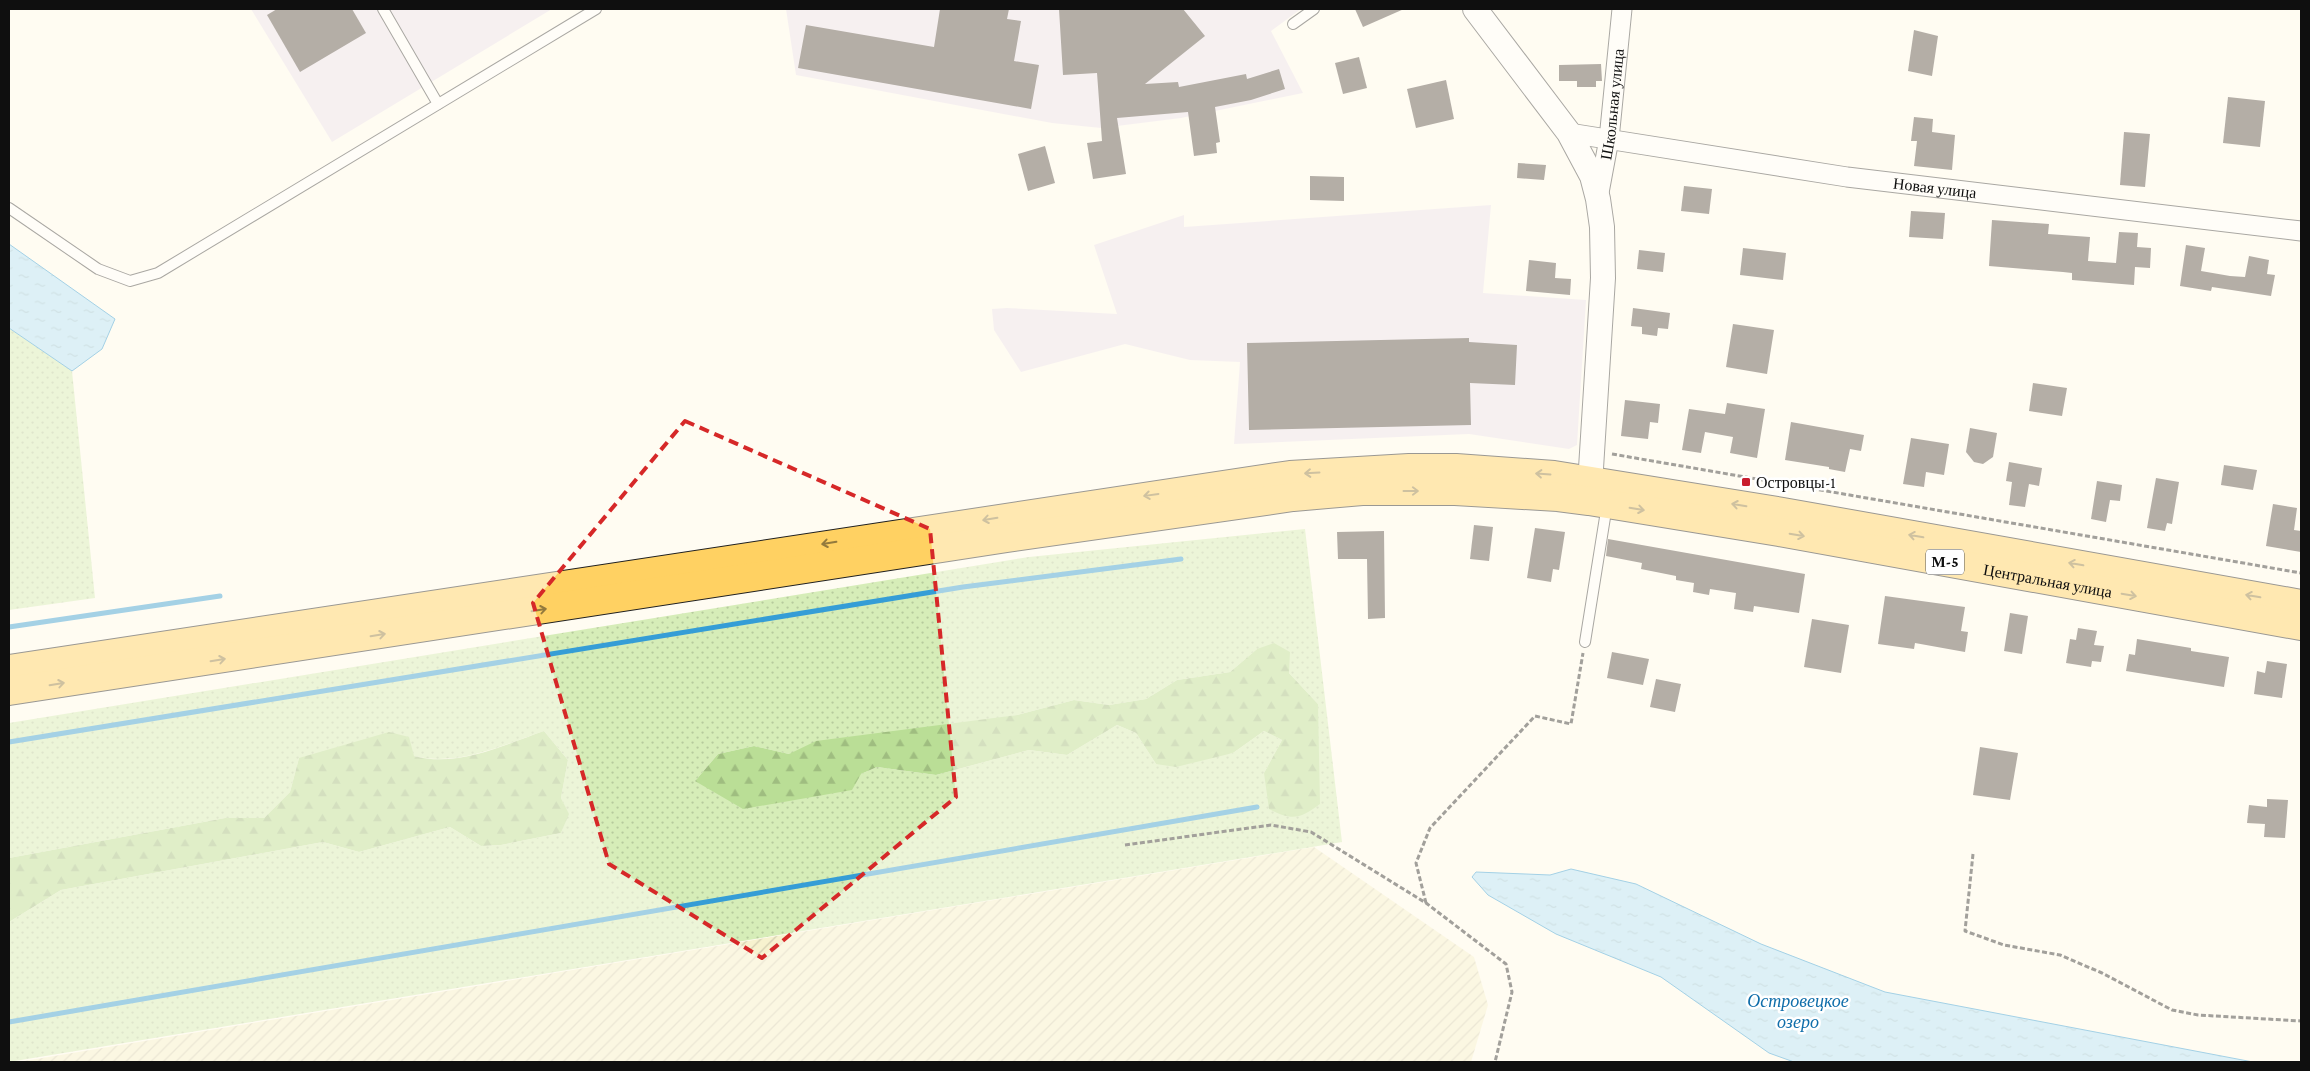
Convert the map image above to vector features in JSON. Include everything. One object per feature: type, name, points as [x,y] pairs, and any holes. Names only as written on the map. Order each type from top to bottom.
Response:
[{"type":"main road","points":[[9,669],[1290,475],[1409,468],[1456,468],[1554,475],[1596,496]]},
{"type":"main road","points":[[9,691],[1017,537],[1292,497],[1362,491],[1455,491],[1596,496]]},
{"type":"main road","name":"Центральная улица","points":[[1596,496],[1783,512],[2301,604]]},
{"type":"main road","name":"Центральная улица","points":[[1596,496],[1779,532],[2301,626]]},
{"type":"street","points":[[1476,9],[1569,133],[1592,176],[1598,199],[1602,227],[1603,278],[1596,333],[1593,450],[1596,496]]},
{"type":"street","name":"Школьная улица","points":[[1598,199],[1609,140],[1622,9]]},
{"type":"street","name":"Новая улица","points":[[1569,133],[1847,177],[2301,231]]},
{"type":"lane","points":[[382,9],[438,104]]},
{"type":"lane","points":[[9,208],[98,269],[130,281],[158,272],[596,9]]},
{"type":"lane","points":[[1293,24],[1314,9]]},
{"type":"lane","points":[[1585,642],[1596,496]]},
{"type":"path","points":[[1593,450],[2301,573]]},
{"type":"path","points":[[1426,903],[1416,863],[1430,828],[1535,716],[1571,724],[1585,642]]},
{"type":"path","points":[[1125,845],[1271,825],[1311,832],[1426,903],[1506,964],[1512,992],[1495,1062]]},
{"type":"path","points":[[1974,854],[1965,931],[2004,945],[2060,955],[2102,973],[2172,1010],[2198,1015],[2301,1021]]},
{"type":"highlighted area","points":[[685,421],[930,529],[956,797],[762,958],[609,864],[533,603]]},
{"type":"shaded area","points":[[251,9],[552,9],[332,142]]},
{"type":"shaded area","points":[[786,9],[1301,9],[1271,31],[1303,93],[1181,118],[1101,128],[1052,123],[796,75]]},
{"type":"shaded area","points":[[1491,205],[1483,293],[1586,300],[1577,445],[1569,449],[1469,434],[1234,444],[1240,362],[1190,360],[1125,344],[1021,372],[994,330],[992,309],[1007,308],[1117,314],[1094,245],[1184,215],[1184,227]]},
{"type":"shaded area","points":[[1314,847],[1474,957],[1488,1005],[1471,1062],[18,1062]]},
{"type":"green space","points":[[9,328],[72,371],[95,598],[9,610]]},
{"type":"green space","points":[[1305,529],[1342,842],[9,1062],[9,922],[61,890],[323,842],[359,852],[450,827],[481,846],[501,845],[561,833],[568,814],[561,798],[568,760],[544,731],[480,753],[447,759],[414,756],[299,758],[290,792],[264,818],[225,818],[9,858],[9,723],[1029,557]],"holes":[[[1257,649],[1289,673],[1318,704],[1264,773],[1282,740],[1264,731],[1233,753],[1156,764],[1136,733],[1117,725],[1067,755],[1029,750],[936,775],[877,767],[861,774],[695,781],[718,754],[754,746],[789,754],[1017,715],[1074,700],[1109,705],[1146,699],[1177,680],[1230,672]]]},
{"type":"green space","points":[[1274,643],[1290,652],[1289,673],[1318,704],[1320,804],[1307,813],[1296,817],[1290,817],[1269,809],[1264,773],[1282,740],[1264,731],[1233,753],[1176,767],[1156,764],[1136,733],[1117,725],[1067,755],[1029,750],[936,775],[877,767],[861,774],[852,790],[743,809],[695,781],[718,754],[754,746],[789,754],[816,741],[1017,715],[1074,700],[1109,705],[1146,699],[1177,680],[1230,672],[1257,649]]},
{"type":"green space","points":[[544,731],[568,760],[561,798],[569,814],[561,833],[501,845],[481,846],[450,827],[359,852],[323,842],[61,890],[9,922],[9,858],[225,818],[264,818],[290,792],[299,758],[389,732],[409,737],[414,756],[447,759],[480,753]]},
{"type":"water","points":[[9,244],[115,319],[102,349],[72,371],[9,328]]},
{"type":"water","name":"Островецкое озеро","points":[[1571,869],[1636,884],[1761,944],[1885,992],[2253,1062],[1794,1062],[1769,1053],[1661,977],[1556,934],[1488,895],[1472,877],[1476,872],[1550,875]]},
{"type":"building","points":[[277,9],[352,9],[366,33],[300,72],[267,15]]},
{"type":"building","points":[[940,9],[1009,9],[1007,19],[1021,21],[1014,61],[1039,65],[1031,109],[798,68],[806,25],[934,47]]},
{"type":"building","points":[[1059,9],[1183,9],[1205,36],[1145,84],[1178,82],[1179,87],[1246,74],[1247,79],[1279,69],[1285,89],[1251,100],[1215,107],[1220,142],[1216,143],[1217,153],[1194,156],[1188,112],[1117,118],[1126,174],[1093,179],[1087,143],[1102,141],[1097,73],[1063,75]]},
{"type":"building","points":[[1355,9],[1404,9],[1363,27]]},
{"type":"building","points":[[1914,30],[1938,36],[1932,76],[1908,71]]},
{"type":"building","points":[[1359,57],[1367,88],[1343,94],[1335,63]]},
{"type":"building","points":[[1601,64],[1602,81],[1596,81],[1596,87],[1577,87],[1577,81],[1559,81],[1559,65]]},
{"type":"building","points":[[1446,80],[1454,119],[1416,128],[1407,89]]},
{"type":"building","points":[[2228,97],[2265,101],[2260,147],[2223,143]]},
{"type":"building","points":[[1914,117],[1933,119],[1932,132],[1955,135],[1952,170],[1914,166],[1917,141],[1911,141]]},
{"type":"building","points":[[2124,132],[2150,134],[2145,187],[2120,185]]},
{"type":"building","points":[[1045,146],[1055,183],[1028,191],[1018,154]]},
{"type":"building","points":[[1518,163],[1546,165],[1544,180],[1517,178]]},
{"type":"building","points":[[1310,176],[1344,177],[1344,201],[1310,200]]},
{"type":"building","points":[[1684,186],[1712,189],[1709,214],[1681,211]]},
{"type":"building","points":[[1911,211],[1945,213],[1943,239],[1909,237]]},
{"type":"building","points":[[1992,220],[2049,224],[2048,234],[2090,237],[2088,261],[2116,263],[2119,232],[2138,233],[2137,247],[2151,248],[2150,268],[2135,267],[2134,285],[2072,280],[2072,273],[1989,266]]},
{"type":"building","points":[[2186,245],[2205,248],[2201,271],[2245,277],[2249,256],[2269,260],[2267,274],[2275,275],[2271,296],[2212,287],[2211,291],[2180,286]]},
{"type":"building","points":[[1743,248],[1786,253],[1783,280],[1740,275]]},
{"type":"building","points":[[1639,250],[1665,253],[1663,272],[1637,269]]},
{"type":"building","points":[[1529,260],[1556,263],[1555,278],[1571,279],[1570,295],[1526,291]]},
{"type":"building","points":[[1633,308],[1670,313],[1668,329],[1658,328],[1657,336],[1642,334],[1642,327],[1631,326]]},
{"type":"building","points":[[1733,324],[1774,330],[1767,374],[1726,367]]},
{"type":"building","points":[[1469,338],[1469,342],[1517,345],[1515,385],[1470,383],[1471,425],[1249,430],[1247,343]]},
{"type":"building","points":[[2033,383],[2067,388],[2062,416],[2029,411]]},
{"type":"building","points":[[1625,400],[1660,404],[1658,423],[1650,422],[1648,439],[1621,436]]},
{"type":"building","points":[[1727,403],[1765,409],[1757,458],[1730,453],[1733,437],[1705,432],[1701,453],[1682,450],[1689,409],[1725,414]]},
{"type":"building","points":[[1791,422],[1864,435],[1861,451],[1850,449],[1845,472],[1829,469],[1829,467],[1785,460]]},
{"type":"building","points":[[1970,428],[1997,433],[1993,457],[1983,464],[1974,462],[1966,452]]},
{"type":"building","points":[[1911,438],[1949,444],[1944,475],[1926,472],[1924,487],[1903,484]]},
{"type":"building","points":[[2009,462],[2042,468],[2039,486],[2029,484],[2025,507],[2009,505],[2012,482],[2006,481]]},
{"type":"building","points":[[2224,465],[2257,470],[2253,490],[2221,485]]},
{"type":"building","points":[[2156,478],[2179,482],[2172,524],[2167,523],[2165,531],[2147,528]]},
{"type":"building","points":[[2097,481],[2122,485],[2120,501],[2110,500],[2106,522],[2091,519]]},
{"type":"building","points":[[2273,504],[2297,508],[2294,530],[2301,531],[2301,552],[2266,546]]},
{"type":"building","points":[[1474,525],[1493,527],[1489,561],[1470,559]]},
{"type":"building","points":[[1535,528],[1565,532],[1559,570],[1553,569],[1551,582],[1527,578]]},
{"type":"building","points":[[1384,531],[1385,618],[1368,619],[1367,559],[1338,559],[1337,532]]},
{"type":"building","points":[[1608,539],[1805,574],[1799,613],[1754,606],[1753,612],[1734,609],[1736,593],[1710,589],[1709,595],[1693,592],[1694,583],[1676,580],[1676,576],[1641,569],[1642,563],[1606,556]]},
{"type":"building","points":[[1885,596],[1965,607],[1961,631],[1968,632],[1965,652],[1915,643],[1914,649],[1878,644]]},
{"type":"building","points":[[2010,613],[2028,616],[2022,654],[2004,651]]},
{"type":"building","points":[[1812,619],[1849,625],[1841,673],[1804,667]]},
{"type":"building","points":[[2078,628],[2097,631],[2094,645],[2104,646],[2101,662],[2092,661],[2091,667],[2066,663],[2070,639],[2076,640]]},
{"type":"building","points":[[2137,639],[2191,648],[2191,651],[2229,657],[2224,687],[2126,671],[2129,654],[2135,655]]},
{"type":"building","points":[[1612,652],[1649,659],[1643,685],[1607,678]]},
{"type":"building","points":[[2267,661],[2287,664],[2282,698],[2254,694],[2257,671],[2265,673]]},
{"type":"building","points":[[1656,679],[1681,684],[1675,712],[1650,707]]},
{"type":"building","points":[[1980,747],[2018,753],[2010,800],[1973,795]]},
{"type":"building","points":[[2267,799],[2288,800],[2285,838],[2264,837],[2265,824],[2247,823],[2249,805],[2267,807]]},
{"type":"waterway","points":[[9,742],[963,587],[1181,559]]},
{"type":"waterway","points":[[9,627],[220,596]]},
{"type":"waterway","points":[[9,1022],[1257,807]]},
{"type":"place","name":"Островцы-1","points":[[1746,482]]}]
